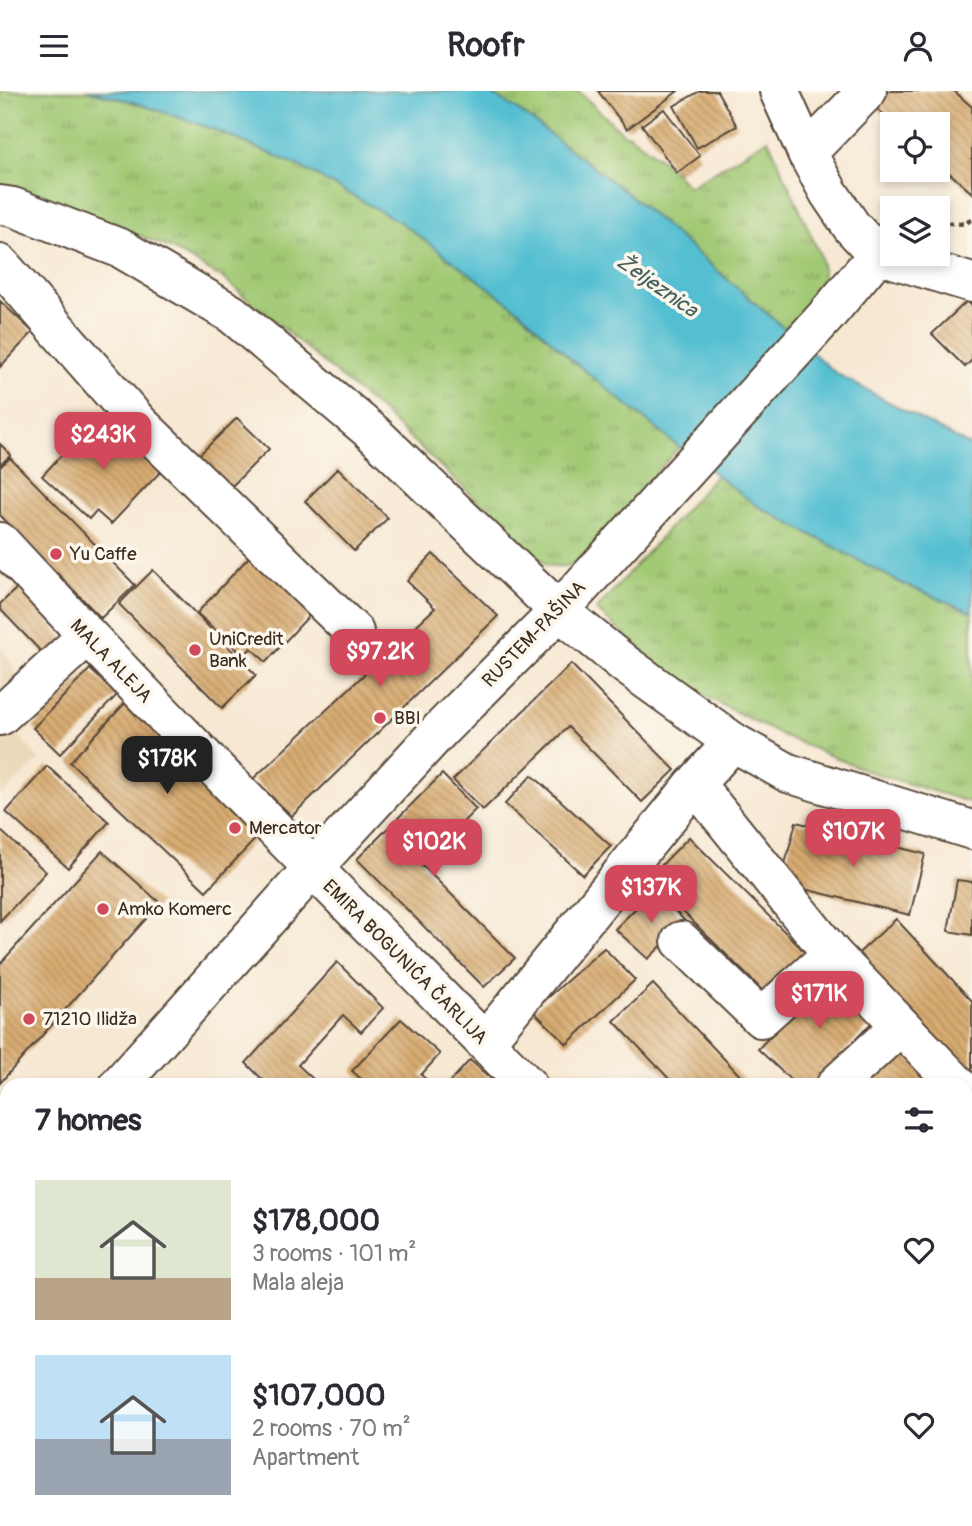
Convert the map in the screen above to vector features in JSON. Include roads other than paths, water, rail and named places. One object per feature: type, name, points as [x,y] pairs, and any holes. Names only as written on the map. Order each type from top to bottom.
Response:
[{"type":"street","points":[[779,91],[807,153],[829,193],[852,227],[880,243]]},
{"type":"street","points":[[807,153],[867,91]]},
{"type":"street","points":[[0,205],[13,207],[122,250],[232,314],[568,601],[626,665],[733,742],[788,773],[972,830]]},
{"type":"street","points":[[0,264],[139,423],[354,632]]},
{"type":"street","name":"RUSTEM-PAŠINA","points":[[125,1078],[312,869],[441,729],[568,601],[826,316],[883,266]]},
{"type":"street","points":[[930,266],[972,283]]},
{"type":"street","name":"MALA ALEJA","points":[[0,542],[312,869]]},
{"type":"street","points":[[0,716],[87,636]]},
{"type":"street","points":[[485,1042],[693,786],[733,742]]},
{"type":"street","points":[[693,786],[704,795],[832,954],[951,1078]]},
{"type":"street","name":"EMIRA BOGUNIĆA ČARLIJA","points":[[312,869],[520,1078]]},
{"type":"street","points":[[681,941],[761,1018],[832,954]]},
{"type":"street","points":[[844,1078],[900,1026]]},
{"type":"water","name":"Željeznica","points":[[89,91],[486,91],[518,110],[632,197],[837,374],[972,447],[972,612],[903,584],[756,505],[573,361],[519,310],[400,222],[297,165],[213,129],[130,101]]},
{"type":"place","name":"Yu Caffe","points":[[56,554]]},
{"type":"place","name":"UniCredit Bank","points":[[195,650]]},
{"type":"place","name":"BBI","points":[[380,718]]},
{"type":"place","name":"Mercator","points":[[235,828]]},
{"type":"place","name":"Amko Komerc","points":[[103,909]]},
{"type":"place","name":"71210 Ilidža","points":[[29,1019]]}]
